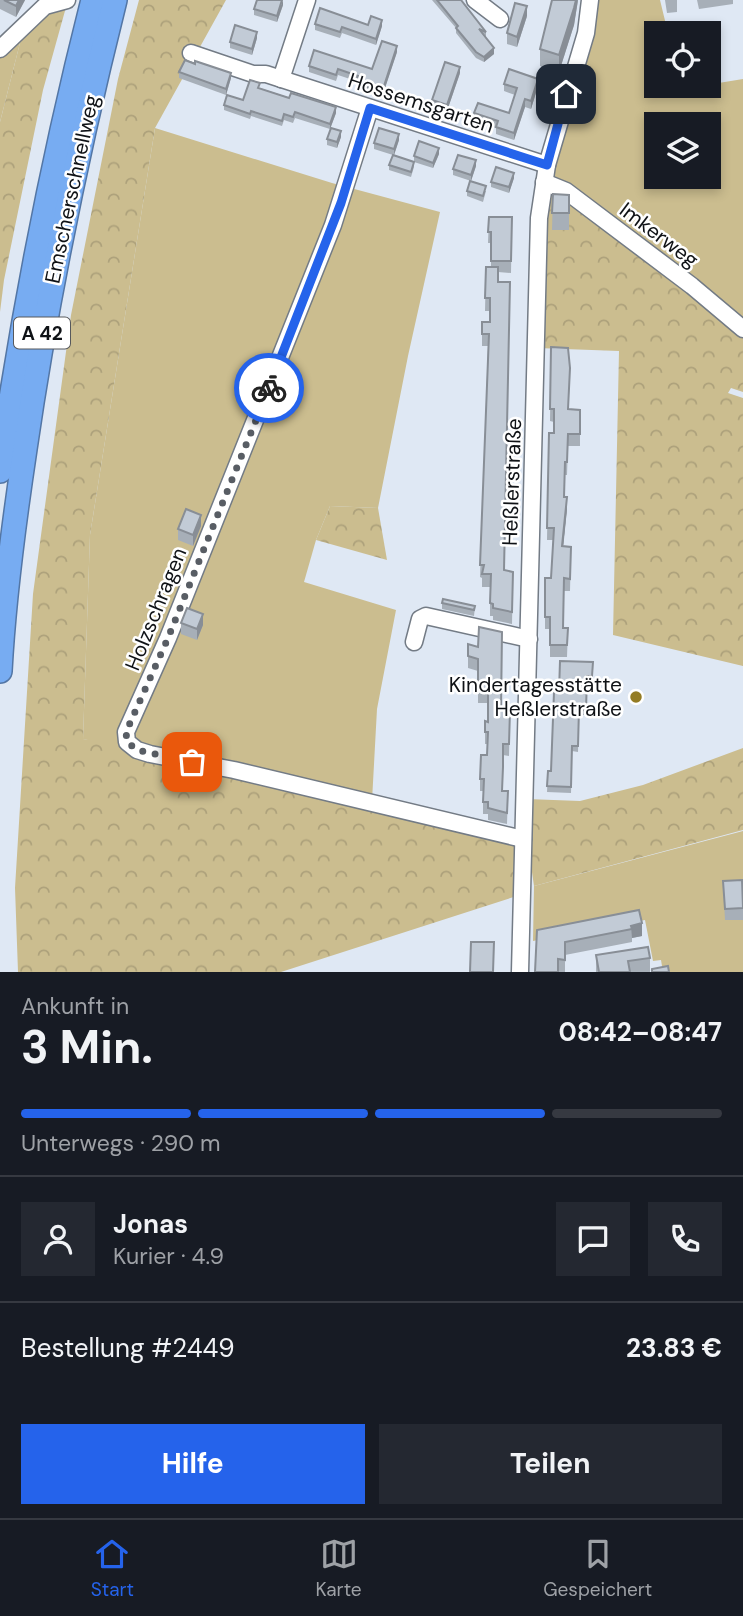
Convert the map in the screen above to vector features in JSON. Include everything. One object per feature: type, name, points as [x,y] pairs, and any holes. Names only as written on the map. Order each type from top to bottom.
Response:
[{"type":"highway","name":"Emscherschnellweg","points":[[0,471],[19,344],[43,216],[62,122],[93,0]]},
{"type":"highway","name":"Emscherschnellweg","points":[[0,671],[12,536],[39,349],[87,112],[115,0]]},
{"type":"street","points":[[281,79],[307,0]]},
{"type":"street","points":[[475,0],[499,19]]},
{"type":"street","name":"Heßlerstraße","points":[[520,972],[539,218],[547,165],[586,33],[590,0]]},
{"type":"street","points":[[0,49],[45,6],[61,1]]},
{"type":"street","name":"Hossemsgarten","points":[[191,53],[253,74],[266,74],[547,165]]},
{"type":"street","name":"Holzschragen","points":[[370,108],[337,214],[168,638],[126,732],[127,742],[137,750],[150,754],[234,770],[523,840]]},
{"type":"street","name":"Imkerweg","points":[[544,182],[566,191],[674,272],[743,329]]},
{"type":"street","points":[[414,642],[420,620],[426,616],[529,639]]},
{"type":"green space","points":[[68,0],[43,90],[4,280],[0,312],[0,122],[24,27]]},
{"type":"green space","points":[[139,0],[226,0],[155,128],[90,535],[83,739],[115,743],[522,847],[520,895],[281,972],[18,972],[15,888],[33,594],[71,315],[118,79]]},
{"type":"green space","points":[[591,0],[660,0],[665,21],[644,21],[644,98],[721,98],[721,83],[743,79],[743,326],[545,182]]},
{"type":"green space","points":[[24,27],[0,122],[0,51]]},
{"type":"green space","points":[[155,128],[332,183],[440,212],[378,508],[330,506],[316,540],[304,582],[396,610],[377,709],[372,801],[83,739],[90,535]]},
{"type":"green space","points":[[544,184],[743,332],[743,392],[731,388],[728,393],[743,398],[743,666],[613,635],[619,351],[537,348]]},
{"type":"green space","points":[[330,506],[378,508],[387,560],[316,540]]},
{"type":"green space","points":[[743,748],[743,830],[534,886],[527,838],[527,799],[580,801],[643,785]]},
{"type":"green space","points":[[743,831],[743,972],[663,972],[661,960],[653,961],[645,920],[533,941],[534,886]]},
{"type":"building","points":[[4,0],[19,0],[16,6]]},
{"type":"building","points":[[257,0],[282,0],[277,16],[254,9]]},
{"type":"building","points":[[437,0],[461,0],[486,32],[479,29],[494,48],[484,57],[476,52]]},
{"type":"building","points":[[552,0],[576,0],[559,55],[540,49]]},
{"type":"building","points":[[515,3],[527,6],[517,37],[507,33]]},
{"type":"building","points":[[320,8],[368,25],[371,16],[382,20],[376,39],[342,27],[340,32],[315,24]]},
{"type":"building","points":[[235,25],[257,32],[252,49],[230,42]]},
{"type":"building","points":[[382,41],[397,46],[382,92],[356,83],[358,76],[338,69],[336,75],[309,66],[314,50],[372,69]]},
{"type":"building","points":[[185,60],[231,73],[226,89],[179,72]]},
{"type":"building","points":[[445,62],[460,67],[447,105],[432,100]]},
{"type":"building","points":[[509,69],[538,79],[531,101],[525,99],[514,133],[496,127],[498,121],[474,113],[478,103],[509,113],[517,88],[504,84]]},
{"type":"building","points":[[250,80],[260,83],[258,88],[289,98],[291,93],[336,107],[330,124],[295,112],[293,117],[284,114],[282,121],[224,105],[227,95],[243,100]]},
{"type":"building","points":[[331,128],[341,131],[337,142],[327,139]]},
{"type":"building","points":[[379,128],[399,134],[394,149],[374,143]]},
{"type":"building","points":[[419,141],[439,148],[433,163],[414,156]]},
{"type":"building","points":[[393,155],[414,162],[411,172],[389,165]]},
{"type":"building","points":[[458,155],[476,160],[471,175],[453,169]]},
{"type":"building","points":[[496,167],[514,173],[509,187],[491,182]]},
{"type":"building","points":[[470,181],[486,186],[483,196],[467,191]]},
{"type":"building","points":[[553,194],[569,195],[569,213],[552,213]]},
{"type":"building","points":[[489,217],[512,217],[511,261],[491,261]]},
{"type":"building","points":[[486,267],[498,267],[498,282],[510,282],[504,570],[513,572],[512,612],[493,608],[490,603],[491,574],[482,574],[484,565],[480,565],[489,334],[482,334],[482,322],[490,322],[490,298],[485,298]]},
{"type":"building","points":[[551,347],[568,348],[568,409],[580,410],[580,434],[568,434],[565,462],[564,497],[567,497],[562,546],[571,547],[570,579],[564,578],[563,628],[568,628],[567,645],[550,645],[550,617],[545,617],[545,578],[551,578],[554,528],[547,528],[549,433],[554,433],[554,409],[550,409]]},
{"type":"building","points":[[186,509],[201,515],[193,535],[178,529]]},
{"type":"building","points":[[443,599],[475,606],[474,610],[442,603]]},
{"type":"building","points":[[187,608],[203,614],[197,629],[181,623]]},
{"type":"building","points":[[479,627],[502,632],[501,710],[510,710],[509,744],[503,744],[502,791],[508,791],[507,813],[488,808],[488,802],[483,802],[481,755],[487,755],[488,732],[485,732],[485,721],[488,722],[488,691],[478,691],[478,659],[468,656],[468,644],[478,647]]},
{"type":"building","points":[[560,661],[593,662],[592,676],[587,676],[586,710],[579,709],[578,746],[572,746],[571,787],[547,786],[548,771],[551,771],[554,692],[559,692]]},
{"type":"building","points":[[742,880],[743,908],[725,909],[723,881]]},
{"type":"building","points":[[639,910],[642,923],[631,926],[632,929],[565,942],[565,960],[558,959],[558,972],[535,972],[537,930]]},
{"type":"building","points":[[471,942],[494,942],[493,972],[470,972]]},
{"type":"building","points":[[648,947],[650,958],[628,961],[630,972],[599,972],[596,955]]},
{"type":"building","points":[[668,966],[669,972],[652,972],[652,969]]},
{"type":"way so far","points":[[192,762],[137,750],[127,742],[126,732],[168,638],[269,388]]},
{"type":"place","name":"Kindertagesstätte Heßlerstraße","points":[[636,697]]},
{"type":"route","points":[[269,388],[341,203],[370,108],[547,165],[566,94]]}]
